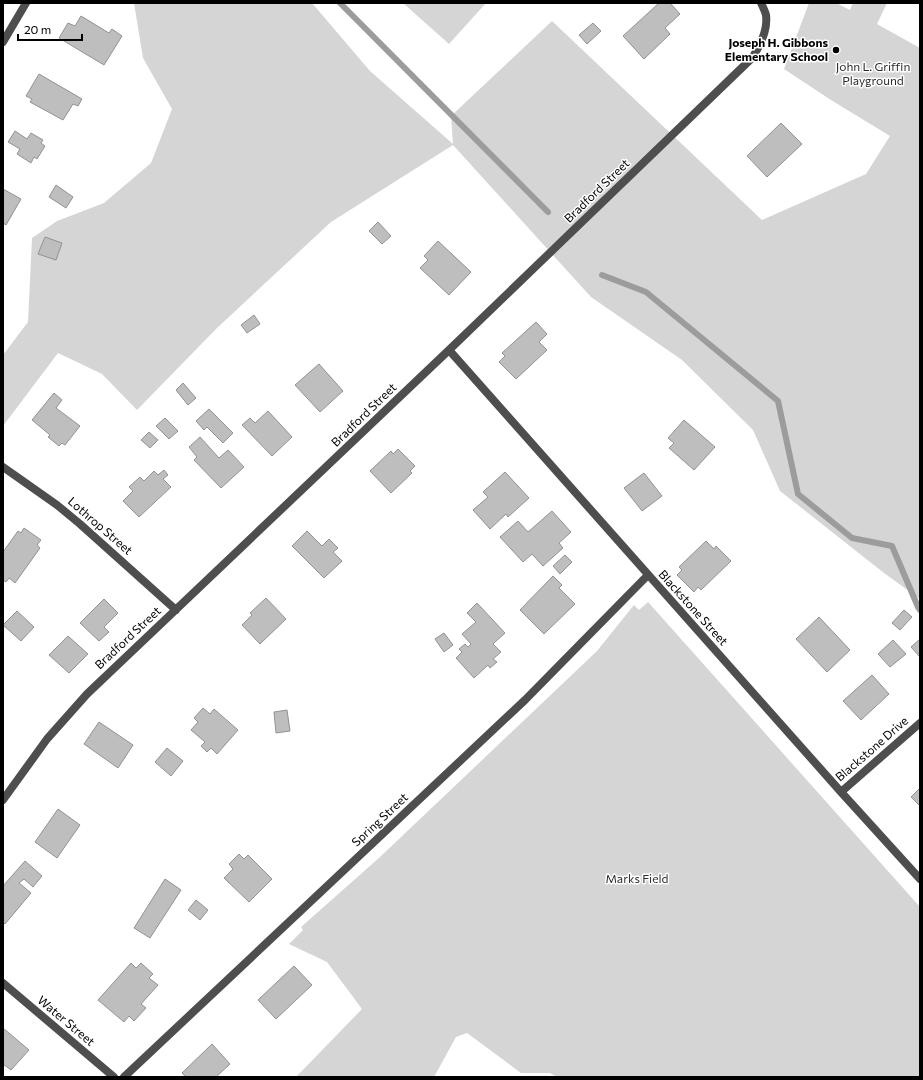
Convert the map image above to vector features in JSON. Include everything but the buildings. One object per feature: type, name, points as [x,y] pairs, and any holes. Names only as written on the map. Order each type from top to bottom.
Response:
[{"type":"street","points":[[3,42],[26,3]]},
{"type":"street","name":"Bradford Street","points":[[3,800],[47,739],[86,694],[450,350],[752,58],[758,48],[766,27],[766,15],[761,3]]},
{"type":"street","name":"Blackstone Street","points":[[450,350],[648,575],[920,879]]},
{"type":"street","name":"Lothrop Street","points":[[3,467],[57,505],[80,524],[176,610]]},
{"type":"street","name":"Spring Street","points":[[124,1077],[526,700],[648,575]]},
{"type":"street","name":"Blackstone Drive","points":[[841,792],[920,723]]},
{"type":"street","name":"Water Street","points":[[3,983],[114,1077]]},
{"type":"green space","name":"John L. Griffin Playground","points":[[134,3],[312,3],[370,71],[453,144],[451,116],[552,21],[762,220],[866,174],[890,136],[784,69],[809,3],[836,3],[850,10],[853,3],[887,3],[877,24],[920,48],[920,599],[884,573],[780,491],[753,430],[682,360],[591,297],[453,145],[331,222],[217,328],[137,410],[102,374],[58,353],[3,426],[3,355],[28,322],[32,238],[57,221],[104,203],[151,163],[172,109],[143,58]]},
{"type":"green space","points":[[403,3],[486,3],[449,44]]},
{"type":"green space","name":"Marks Field","points":[[648,602],[920,907],[920,1077],[557,1077],[550,1073],[521,1073],[467,1033],[456,1037],[434,1077],[296,1077],[362,1009],[327,962],[289,944],[303,930],[301,927],[380,857],[597,651],[634,605],[639,610]]},
{"type":"waterway","points":[[340,3],[548,212]]},
{"type":"waterway","points":[[602,275],[646,292],[778,401],[798,494],[852,538],[892,546],[920,610]]},
{"type":"place","name":"Joseph H. Gibbons Elementary School","points":[[836,50]]}]
